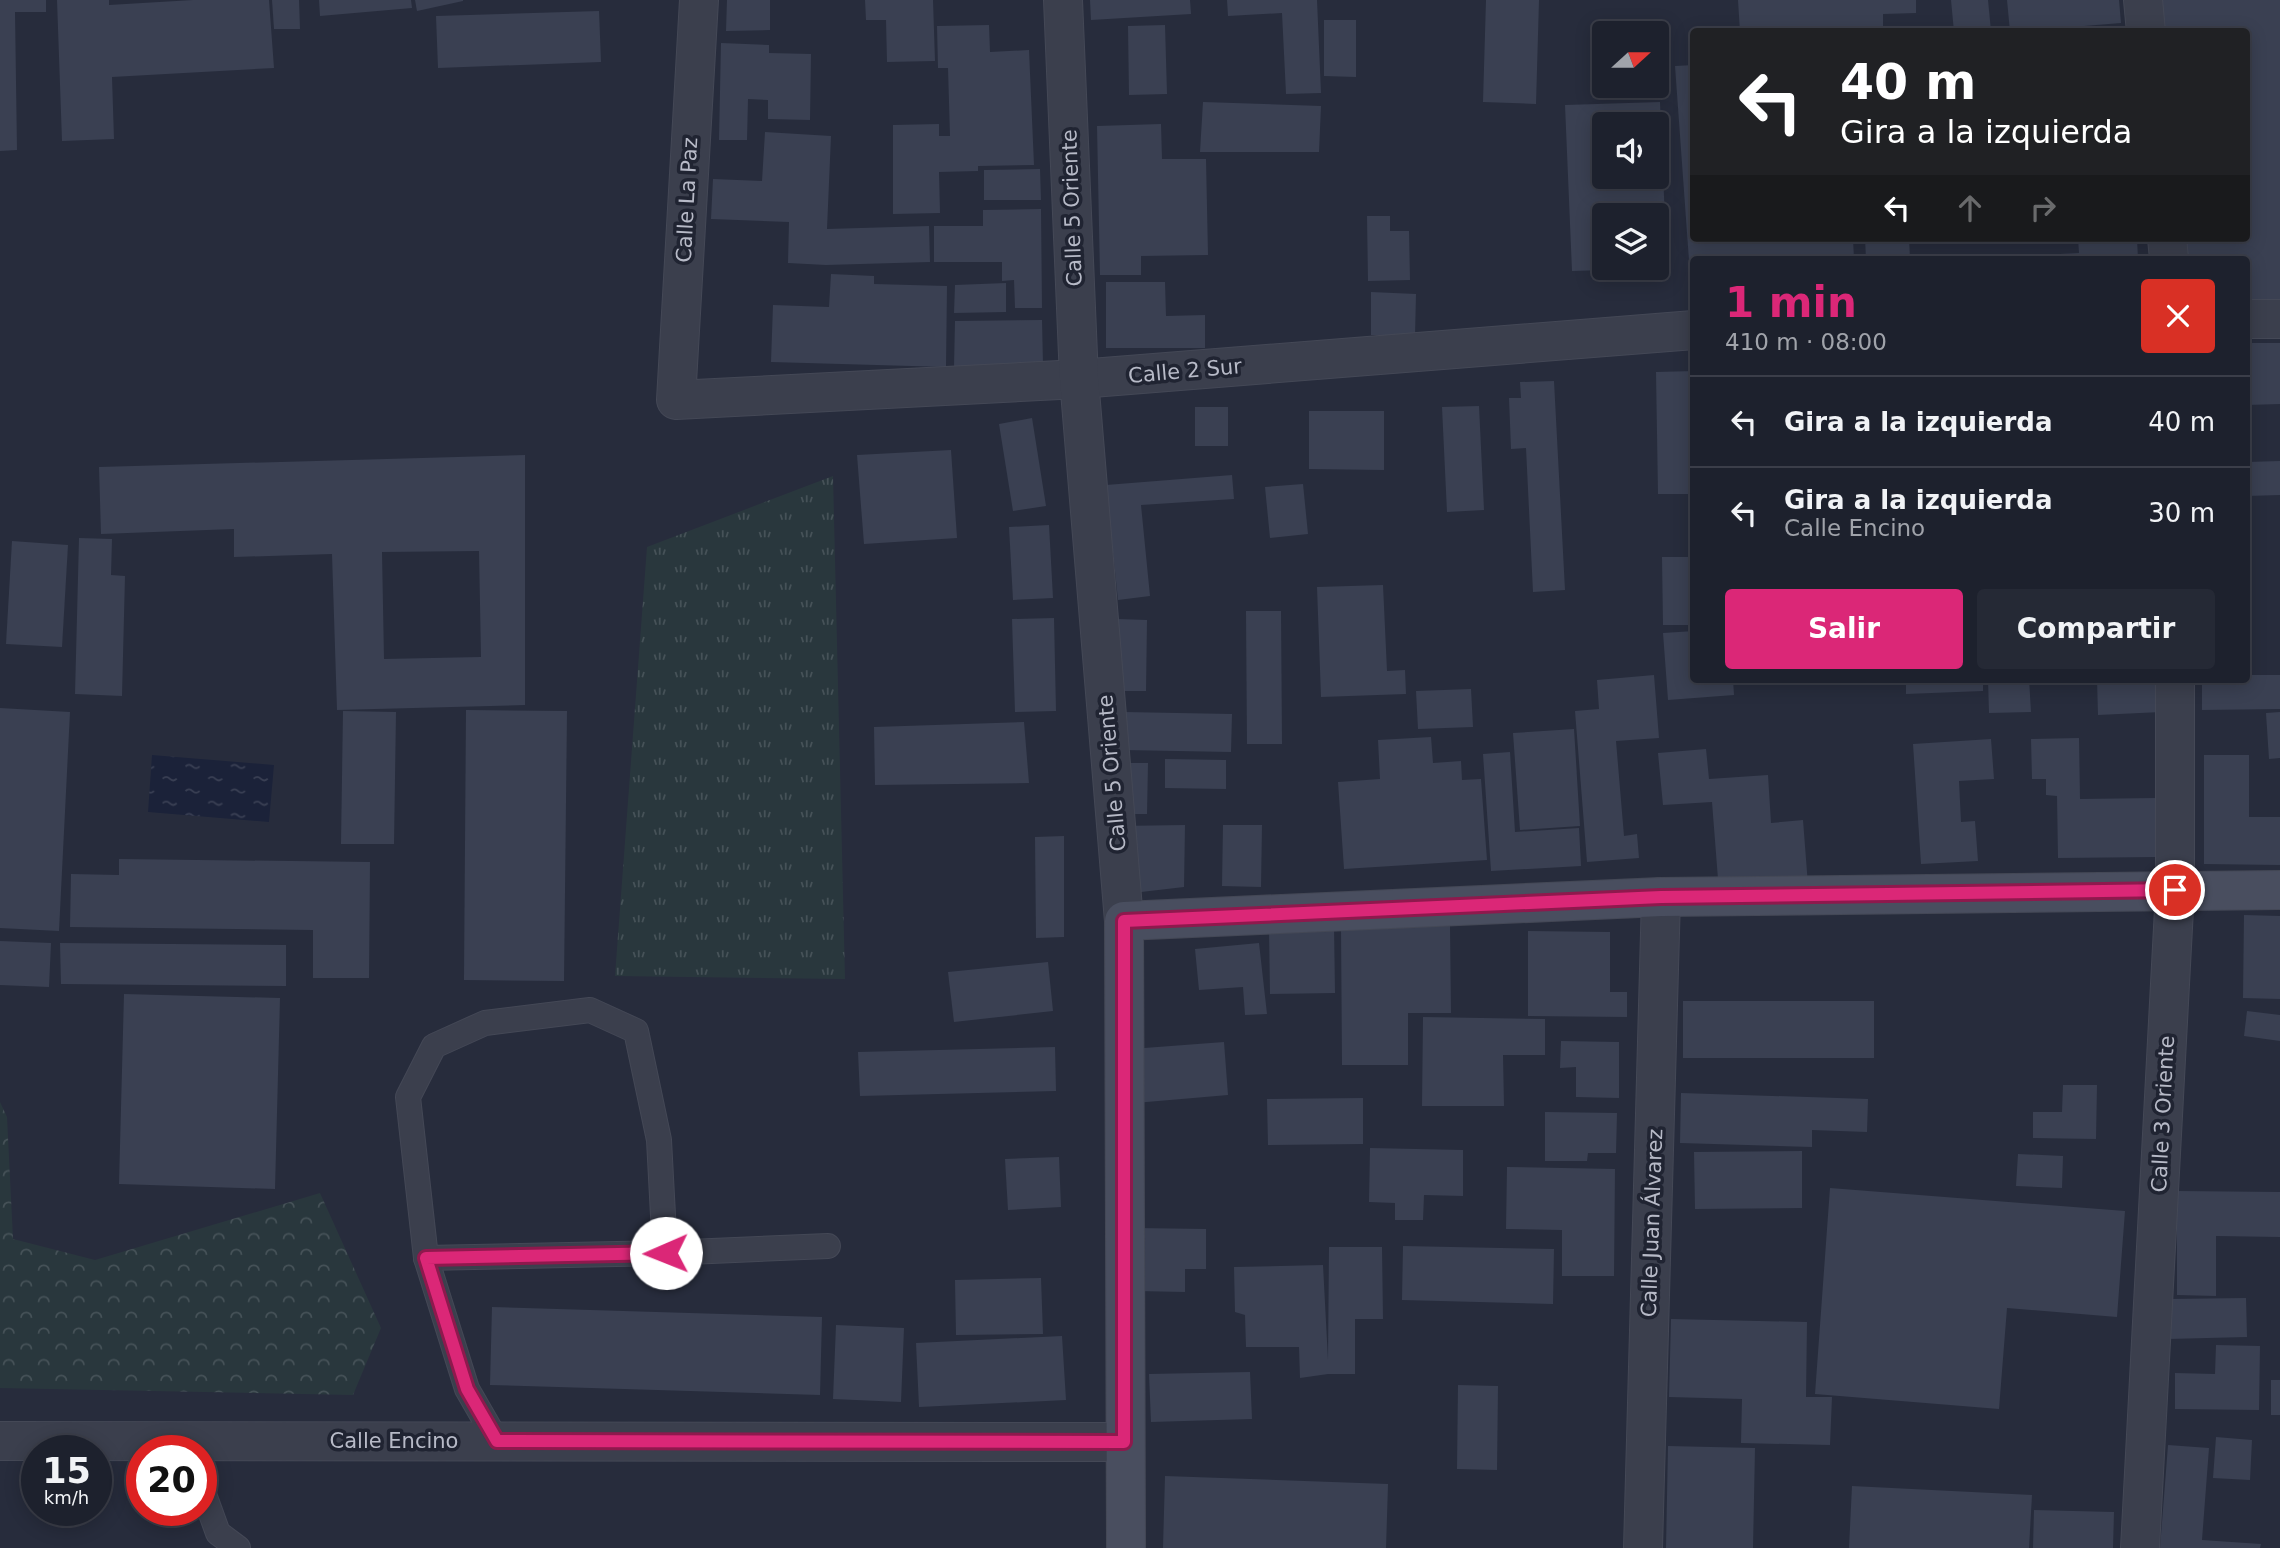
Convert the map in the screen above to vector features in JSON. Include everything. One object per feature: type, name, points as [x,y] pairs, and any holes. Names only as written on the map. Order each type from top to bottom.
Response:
[{"type":"main road","points":[[1124,921],[1661,897],[2280,890]]},
{"type":"main road","name":"Calle 5 Oriente","points":[[1124,921],[1126,1548]]},
{"type":"street","name":"Calle La Paz","points":[[676,400],[699,0]]},
{"type":"street","name":"Calle 5 Oriente","points":[[1063,0],[1079,379],[1124,921]]},
{"type":"street","points":[[2143,0],[2146,28]]},
{"type":"street","points":[[2250,319],[2280,319]]},
{"type":"street","name":"Calle 2 Sur","points":[[676,400],[1079,379],[1690,330]]},
{"type":"street","name":"Calle 3 Oriente","points":[[2140,1548],[2175,890],[2175,683]]},
{"type":"street","name":"Calle Juan Álvarez","points":[[1643,1548],[1661,897]]},
{"type":"street","name":"Calle Encino","points":[[0,1441],[126,1444]]},
{"type":"street","name":"Calle Encino","points":[[217,1446],[497,1441],[1124,1442]]},
{"type":"lane","points":[[497,1441],[467,1389],[426,1258],[408,1097],[434,1046],[485,1023],[590,1010],[636,1031],[659,1140],[666,1253]]},
{"type":"lane","points":[[426,1258],[828,1247]]},
{"type":"lane","points":[[215,1526],[218,1533],[238,1548]]},
{"type":"green space","points":[[833,476],[845,979],[615,976],[647,547]]},
{"type":"green space","points":[[0,1102],[7,1117],[13,1239],[95,1260],[320,1193],[381,1328],[353,1395],[0,1388]]},
{"type":"water","points":[[152,755],[274,765],[269,822],[148,812]]},
{"type":"building","points":[[0,0],[46,0],[46,12],[15,12],[17,150],[0,151]]},
{"type":"building","points":[[57,0],[109,0],[109,5],[193,0],[269,0],[274,68],[112,77],[114,139],[62,141]]},
{"type":"building","points":[[272,0],[299,0],[300,29],[274,29]]},
{"type":"building","points":[[319,0],[411,0],[412,8],[320,16]]},
{"type":"building","points":[[415,0],[463,0],[463,1],[417,11]]},
{"type":"building","points":[[727,0],[770,0],[770,30],[726,31]]},
{"type":"building","points":[[865,0],[933,0],[935,61],[887,62],[886,20],[866,20]]},
{"type":"building","points":[[1090,0],[1190,0],[1191,14],[1091,20]]},
{"type":"building","points":[[1227,0],[1317,0],[1321,93],[1286,94],[1282,13],[1228,16]]},
{"type":"building","points":[[1486,0],[1539,0],[1536,104],[1483,102]]},
{"type":"building","points":[[1738,0],[1916,0],[1916,13],[1883,14],[1883,28],[1740,28]]},
{"type":"building","points":[[1951,0],[1988,0],[1991,28],[1954,28]]},
{"type":"building","points":[[2007,0],[2119,0],[2121,23],[2059,28],[2010,28]]},
{"type":"building","points":[[2151,0],[2280,0],[2280,299],[2250,300],[2250,256],[2173,256],[2171,242],[2250,242],[2250,28],[2153,28]]},
{"type":"building","points":[[599,11],[601,62],[438,68],[436,16]]},
{"type":"building","points":[[1324,20],[1356,20],[1356,77],[1324,76]]},
{"type":"building","points":[[989,25],[990,52],[1029,50],[1034,165],[978,166],[978,171],[939,172],[940,213],[893,214],[893,125],[939,124],[939,136],[950,136],[948,68],[938,68],[937,26]]},
{"type":"building","points":[[1165,25],[1167,94],[1129,95],[1128,26]]},
{"type":"building","points":[[721,43],[769,45],[769,53],[811,54],[810,120],[768,119],[768,100],[748,99],[747,140],[719,140]]},
{"type":"building","points":[[1690,65],[1690,242],[1853,242],[1854,256],[1690,256],[1690,274],[1675,66]]},
{"type":"building","points":[[1203,102],[1321,106],[1319,152],[1200,152]]},
{"type":"building","points":[[1660,102],[1660,112],[1592,112],[1592,189],[1664,189],[1664,203],[1592,203],[1592,270],[1572,271],[1565,105]]},
{"type":"building","points":[[1161,124],[1162,159],[1206,159],[1208,255],[1141,256],[1141,275],[1100,275],[1097,126]]},
{"type":"building","points":[[765,132],[831,136],[827,229],[929,226],[930,262],[826,265],[788,263],[789,222],[711,219],[713,179],[762,181]]},
{"type":"building","points":[[1040,169],[1041,200],[984,200],[984,170]]},
{"type":"building","points":[[1041,209],[1042,308],[1015,308],[1014,280],[1002,281],[1002,262],[934,262],[934,226],[983,226],[983,210]]},
{"type":"building","points":[[1367,216],[1390,216],[1390,231],[1409,231],[1410,280],[1368,281]]},
{"type":"building","points":[[1865,242],[1909,242],[1910,256],[1866,256]]},
{"type":"building","points":[[2078,242],[2137,242],[2138,256],[2020,256],[2079,253]]},
{"type":"building","points":[[831,274],[874,276],[874,284],[947,286],[946,367],[771,362],[773,305],[829,307]]},
{"type":"building","points":[[1106,282],[1165,282],[1166,316],[1205,315],[1205,348],[1106,348]]},
{"type":"building","points":[[1006,283],[1006,312],[954,313],[955,285]]},
{"type":"building","points":[[1371,292],[1416,294],[1415,336],[1371,335]]},
{"type":"building","points":[[1042,320],[1043,365],[954,367],[955,321]]},
{"type":"building","points":[[2250,343],[2280,343],[2280,404],[2250,405]]},
{"type":"building","points":[[1690,371],[1690,494],[1658,494],[1656,372]]},
{"type":"building","points":[[1554,381],[1565,590],[1533,592],[1526,448],[1511,449],[1509,398],[1521,398],[1520,382]]},
{"type":"building","points":[[1479,406],[1484,510],[1447,512],[1442,407]]},
{"type":"building","points":[[1195,407],[1228,407],[1228,446],[1195,446]]},
{"type":"building","points":[[1309,411],[1384,411],[1384,470],[1309,469]]},
{"type":"building","points":[[1032,418],[1046,506],[1013,511],[999,424]]},
{"type":"building","points":[[951,450],[957,538],[864,544],[857,455]]},
{"type":"building","points":[[525,455],[525,705],[337,710],[332,554],[234,557],[234,529],[101,534],[99,467]],"holes":[[[479,551],[481,657],[384,659],[382,552]]]},
{"type":"building","points":[[2280,461],[2280,495],[2250,496],[2250,462]]},
{"type":"building","points":[[1232,475],[1234,499],[1141,505],[1150,596],[1118,600],[1106,485]]},
{"type":"building","points":[[1303,484],[1308,534],[1270,538],[1265,487]]},
{"type":"building","points":[[1049,525],[1053,598],[1013,600],[1009,527]]},
{"type":"building","points":[[79,538],[112,539],[111,575],[125,576],[122,696],[75,694]]},
{"type":"building","points":[[12,541],[68,545],[62,647],[6,644]]},
{"type":"building","points":[[1662,557],[1690,557],[1690,625],[1663,625]]},
{"type":"building","points":[[1383,585],[1387,671],[1405,670],[1406,694],[1321,697],[1317,587]]},
{"type":"building","points":[[1246,611],[1281,611],[1282,744],[1247,744]]},
{"type":"building","points":[[1054,618],[1056,711],[1015,712],[1012,619]]},
{"type":"building","points":[[1117,619],[1147,620],[1146,691],[1117,691]]},
{"type":"building","points":[[1690,631],[1690,683],[1733,683],[1734,695],[1668,700],[1663,633]]},
{"type":"building","points":[[1654,675],[1659,738],[1616,741],[1624,836],[1637,834],[1639,858],[1587,862],[1575,711],[1599,709],[1597,680]]},
{"type":"building","points":[[2250,675],[2280,675],[2280,709],[2202,710],[2202,683],[2250,683]]},
{"type":"building","points":[[1906,683],[1983,683],[1983,691],[1906,694]]},
{"type":"building","points":[[1988,683],[2029,683],[2031,712],[1989,713]]},
{"type":"building","points":[[2097,683],[2160,683],[2161,712],[2098,715]]},
{"type":"building","points":[[1471,689],[1473,727],[1418,729],[1416,691]]},
{"type":"building","points":[[0,708],[70,712],[59,931],[0,928]]},
{"type":"building","points":[[466,710],[567,711],[564,981],[464,980]]},
{"type":"building","points":[[343,711],[396,712],[394,844],[341,844]]},
{"type":"building","points":[[1124,712],[1232,714],[1231,752],[1123,750]]},
{"type":"building","points":[[2280,712],[2280,758],[2269,759],[2266,713]]},
{"type":"building","points":[[1024,722],[1029,783],[875,785],[874,727]]},
{"type":"building","points":[[1574,729],[1580,826],[1520,830],[1513,733]]},
{"type":"building","points":[[1431,737],[1433,763],[1461,761],[1462,780],[1481,779],[1487,860],[1344,869],[1338,782],[1380,779],[1378,740]]},
{"type":"building","points":[[2079,738],[2080,799],[2156,798],[2157,857],[2058,858],[2057,796],[2046,795],[2046,779],[2032,779],[2031,739]]},
{"type":"building","points":[[1991,739],[1994,779],[1959,781],[1961,822],[1975,821],[1978,861],[1921,864],[1913,744]]},
{"type":"building","points":[[1706,749],[1709,779],[1768,775],[1771,823],[1803,820],[1808,885],[1719,892],[1712,802],[1663,805],[1658,753]]},
{"type":"building","points":[[1510,752],[1515,832],[1579,828],[1581,866],[1491,871],[1483,754]]},
{"type":"building","points":[[2204,755],[2249,755],[2249,817],[2280,817],[2280,865],[2204,864]]},
{"type":"building","points":[[1165,759],[1226,760],[1226,789],[1165,788]]},
{"type":"building","points":[[1120,763],[1148,763],[1147,814],[1119,814]]},
{"type":"building","points":[[1185,825],[1184,887],[1124,894],[1119,826]]},
{"type":"building","points":[[1223,825],[1262,825],[1261,887],[1222,886]]},
{"type":"building","points":[[1064,836],[1064,937],[1036,938],[1035,837]]},
{"type":"building","points":[[119,859],[370,862],[369,978],[313,978],[313,930],[70,927],[71,874],[119,875]]},
{"type":"building","points":[[2244,915],[2280,916],[2280,999],[2243,998]]},
{"type":"building","points":[[1334,926],[1335,993],[1270,994],[1269,928]]},
{"type":"building","points":[[1450,926],[1451,1013],[1408,1013],[1408,1065],[1342,1065],[1341,928]]},
{"type":"building","points":[[1528,931],[1610,932],[1610,992],[1627,992],[1627,1017],[1528,1016]]},
{"type":"building","points":[[0,941],[51,943],[49,987],[0,985]]},
{"type":"building","points":[[60,943],[286,945],[286,986],[61,984]]},
{"type":"building","points":[[1259,943],[1267,1014],[1245,1015],[1243,987],[1199,990],[1195,949]]},
{"type":"building","points":[[1048,962],[1053,1011],[954,1022],[948,972]]},
{"type":"building","points":[[124,994],[280,998],[275,1189],[119,1184]]},
{"type":"building","points":[[1683,1001],[1874,1001],[1874,1058],[1683,1058]]},
{"type":"building","points":[[2247,1011],[2280,1015],[2280,1041],[2244,1036]]},
{"type":"building","points":[[1423,1017],[1545,1019],[1545,1055],[1503,1055],[1504,1106],[1422,1106]]},
{"type":"building","points":[[1561,1041],[1619,1042],[1619,1098],[1576,1097],[1576,1067],[1560,1068]]},
{"type":"building","points":[[1224,1042],[1228,1095],[1135,1103],[1131,1049]]},
{"type":"building","points":[[1055,1047],[1056,1091],[860,1096],[858,1052]]},
{"type":"building","points":[[2063,1085],[2097,1085],[2096,1139],[2033,1138],[2033,1112],[2062,1112]]},
{"type":"building","points":[[1681,1093],[1868,1099],[1867,1132],[1812,1130],[1812,1147],[1680,1143]]},
{"type":"building","points":[[1363,1098],[1363,1144],[1268,1145],[1267,1099]]},
{"type":"building","points":[[1545,1112],[1617,1113],[1616,1153],[1588,1153],[1587,1161],[1545,1161]]},
{"type":"building","points":[[1370,1148],[1463,1150],[1463,1196],[1424,1195],[1423,1220],[1395,1220],[1395,1203],[1369,1202]]},
{"type":"building","points":[[1802,1151],[1802,1208],[1695,1209],[1694,1152]]},
{"type":"building","points":[[2018,1154],[2063,1156],[2062,1188],[2016,1186]]},
{"type":"building","points":[[1059,1157],[1061,1207],[1008,1210],[1005,1159]]},
{"type":"building","points":[[1507,1167],[1615,1169],[1614,1276],[1562,1276],[1562,1230],[1506,1229]]},
{"type":"building","points":[[1830,1188],[2125,1211],[2117,1317],[2007,1308],[1999,1409],[1815,1394]]},
{"type":"building","points":[[2177,1191],[2280,1192],[2280,1237],[2216,1236],[2216,1296],[2177,1295]]},
{"type":"building","points":[[1136,1228],[1206,1229],[1206,1269],[1185,1269],[1185,1292],[1136,1291]]},
{"type":"building","points":[[1403,1246],[1554,1249],[1553,1304],[1402,1300]]},
{"type":"building","points":[[1329,1247],[1382,1247],[1383,1319],[1355,1319],[1355,1374],[1300,1378],[1299,1347],[1246,1347],[1245,1315],[1235,1312],[1234,1267],[1323,1265],[1328,1360]]},
{"type":"building","points":[[1041,1278],[1043,1334],[956,1335],[955,1280]]},
{"type":"building","points":[[2246,1298],[2247,1337],[2168,1339],[2168,1299]]},
{"type":"building","points":[[492,1307],[822,1317],[820,1395],[490,1385]]},
{"type":"building","points":[[1671,1319],[1807,1322],[1806,1397],[1832,1397],[1830,1445],[1741,1443],[1742,1399],[1669,1397]]},
{"type":"building","points":[[836,1325],[904,1328],[901,1402],[833,1399]]},
{"type":"building","points":[[1062,1336],[1066,1400],[919,1407],[916,1343]]},
{"type":"building","points":[[2216,1345],[2260,1346],[2259,1410],[2175,1409],[2175,1373],[2215,1374]]},
{"type":"building","points":[[1250,1372],[1252,1419],[1151,1422],[1149,1374]]},
{"type":"building","points":[[2271,1380],[2280,1380],[2280,1415],[2271,1415]]},
{"type":"building","points":[[1458,1385],[1498,1386],[1497,1470],[1457,1469]]},
{"type":"building","points":[[2216,1437],[2252,1440],[2250,1480],[2213,1478]]},
{"type":"building","points":[[2168,1445],[2209,1448],[2202,1540],[2261,1544],[2260,1548],[2160,1548]]},
{"type":"building","points":[[1668,1446],[1755,1448],[1753,1548],[1666,1548]]},
{"type":"building","points":[[1165,1476],[1388,1484],[1386,1548],[1163,1548]]},
{"type":"building","points":[[1852,1486],[2032,1495],[2029,1548],[1849,1548]]},
{"type":"building","points":[[2034,1510],[2114,1512],[2113,1548],[2033,1548]]},
{"type":"route","points":[[666,1253],[426,1258],[467,1389],[497,1441],[1124,1442],[1124,921],[1661,897],[2175,890]]}]
